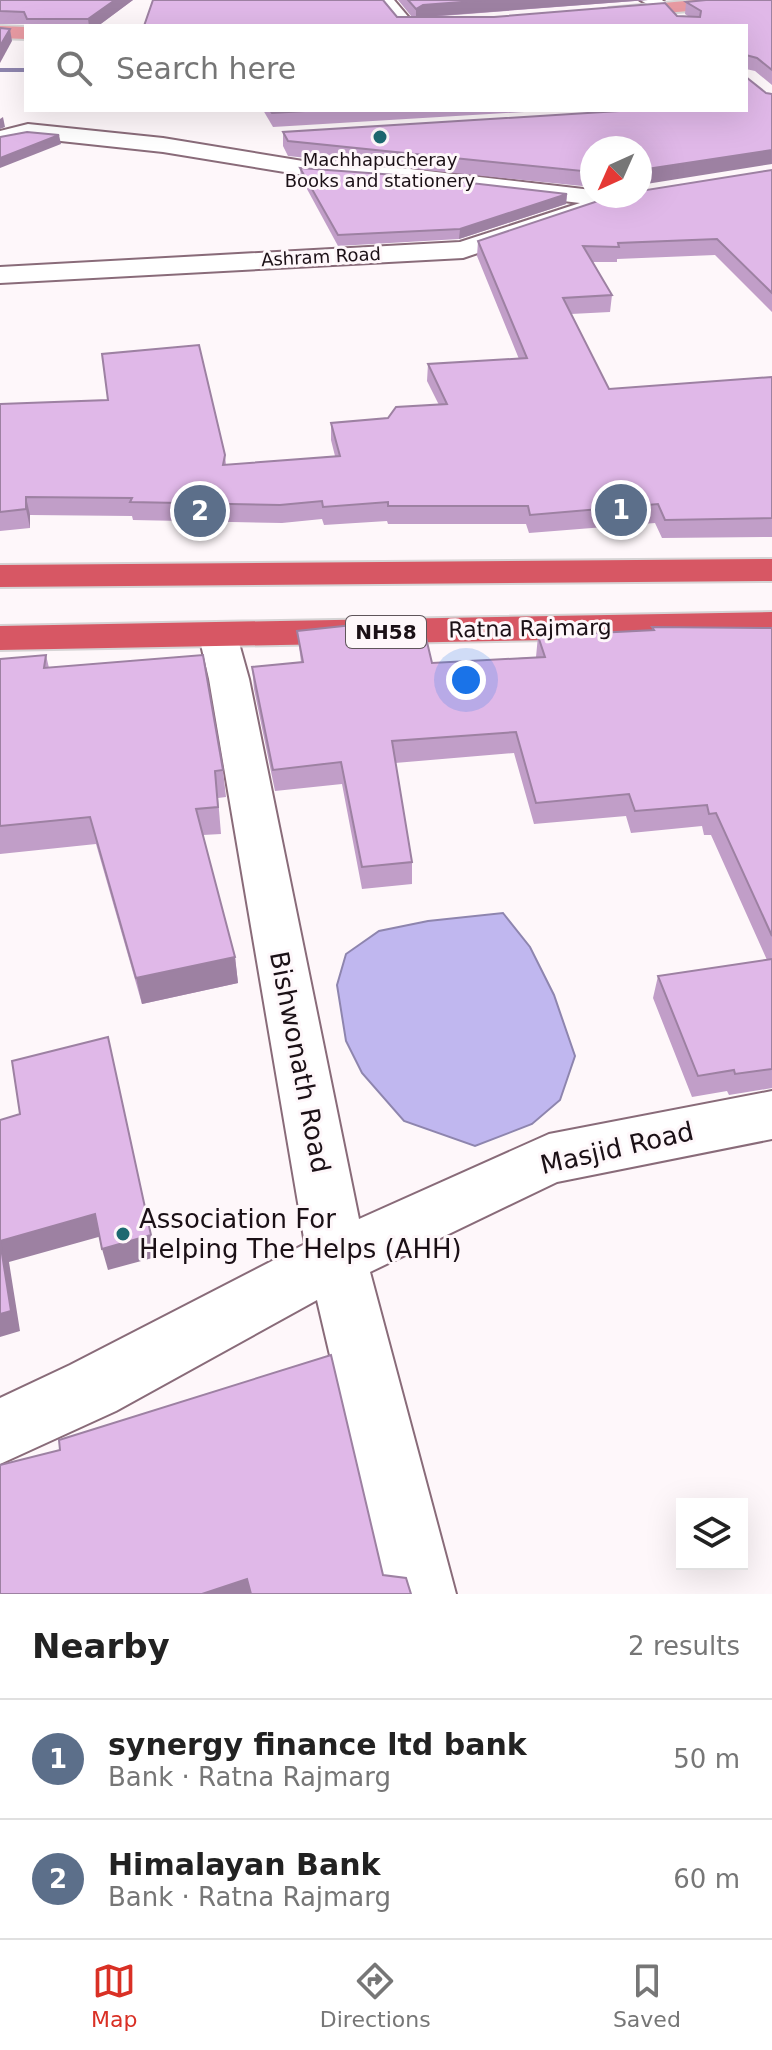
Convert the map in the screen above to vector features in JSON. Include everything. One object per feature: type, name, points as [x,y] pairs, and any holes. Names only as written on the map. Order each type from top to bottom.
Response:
[{"type":"highway","points":[[0,576],[772,570]]},
{"type":"highway","name":"Ratna Rajmarg","points":[[0,638],[772,624]]},
{"type":"main road","points":[[667,12],[756,0]]},
{"type":"main road","points":[[593,17],[772,7]]},
{"type":"main road","points":[[0,32],[24,33]]},
{"type":"main road","points":[[0,44],[24,44]]},
{"type":"street","points":[[384,0],[405,24]]},
{"type":"street","points":[[0,138],[28,131],[163,145],[309,169],[580,191]]},
{"type":"street","points":[[163,145],[262,137]]},
{"type":"street","name":"Ashram Road","points":[[0,275],[463,250],[597,208]]},
{"type":"street","name":"Bishwonath Road","points":[[218,636],[229,679],[337,1258],[421,1594]]},
{"type":"street","name":"Masjid Road","points":[[337,1258],[549,1159],[772,1115]]},
{"type":"street","points":[[0,1431],[93,1388],[337,1258]]},
{"type":"shaded area","points":[[503,913],[530,947],[554,995],[575,1056],[560,1100],[532,1124],[475,1146],[404,1121],[362,1073],[346,1041],[337,985],[346,954],[379,931],[428,921]]},
{"type":"building","points":[[0,0],[115,0],[88,19],[27,19],[24,12],[0,11]]},
{"type":"building","points":[[153,0],[383,0],[397,17],[494,17],[665,3],[677,16],[700,17],[701,11],[686,2],[772,0],[772,70],[757,58],[748,56],[748,24],[145,24]]},
{"type":"building","points":[[408,0],[487,0],[423,5],[416,9]]},
{"type":"building","points":[[0,28],[10,29],[0,46]]},
{"type":"building","points":[[748,79],[772,94],[772,150],[652,168],[652,136],[580,136],[580,171],[288,141],[283,132],[603,112],[748,112]]},
{"type":"building","points":[[27,132],[59,135],[0,158],[0,137]]},
{"type":"building","points":[[300,168],[410,176],[567,194],[460,229],[338,235]]},
{"type":"building","points":[[772,170],[772,293],[717,239],[618,243],[619,247],[583,246],[612,295],[563,298],[609,389],[772,377],[772,518],[665,520],[658,504],[530,515],[528,506],[388,506],[388,502],[323,507],[322,501],[280,505],[26,497],[26,509],[0,512],[0,404],[108,400],[102,354],[199,345],[225,455],[223,465],[340,456],[331,423],[388,418],[396,407],[447,404],[428,364],[527,358],[478,241],[580,207],[652,208],[652,189]]},
{"type":"building","points":[[371,625],[372,628],[423,625],[432,663],[545,657],[538,636],[654,630],[652,627],[772,628],[772,936],[716,813],[709,814],[707,805],[635,811],[629,794],[536,803],[516,732],[392,741],[412,862],[362,867],[341,762],[273,770],[252,667],[303,662],[297,631]]},
{"type":"building","points":[[46,655],[44,668],[203,655],[223,770],[215,771],[218,807],[196,809],[235,957],[136,978],[90,817],[0,826],[0,659]]},
{"type":"building","points":[[772,959],[772,1069],[735,1074],[734,1070],[698,1076],[658,976]]},
{"type":"building","points":[[108,1037],[151,1235],[102,1249],[95,1214],[0,1241],[0,1120],[20,1114],[12,1061]]},
{"type":"building","points":[[0,1241],[11,1311],[0,1314]]},
{"type":"building","points":[[331,1355],[383,1575],[406,1578],[411,1594],[251,1594],[247,1579],[202,1594],[0,1594],[0,1465],[60,1450],[59,1440]]},
{"type":"waterway","points":[[0,70],[24,70]]},
{"type":"place","name":"Machhapucheray Books and stationery","points":[[380,137]]},
{"type":"place","name":"synergy finance ltd bank","points":[[621,510]]},
{"type":"place","name":"Himalayan Bank","points":[[200,511]]},
{"type":"place","name":"Association For Helping The Helps (AHH)","points":[[123,1234]]}]
